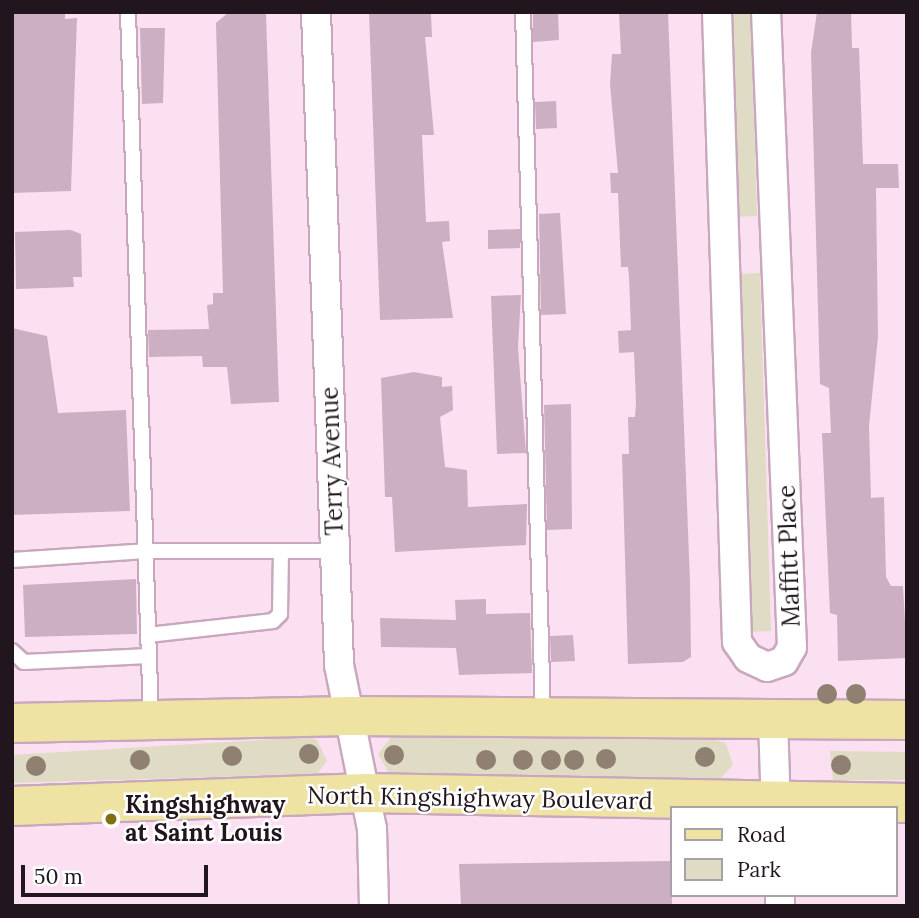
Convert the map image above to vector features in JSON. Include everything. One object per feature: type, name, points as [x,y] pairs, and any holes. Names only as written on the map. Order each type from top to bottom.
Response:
[{"type":"main road","points":[[12,723],[349,716],[907,720]]},
{"type":"main road","name":"North Kingshighway Boulevard","points":[[12,806],[366,793],[776,805],[907,803]]},
{"type":"street","name":"Terry Avenue","points":[[316,12],[339,665],[366,793],[374,906]]},
{"type":"street","name":"Maffitt Place","points":[[717,12],[737,642],[748,658],[767,667],[784,661],[792,648],[766,12]]},
{"type":"street","points":[[773,719],[776,805]]},
{"type":"lane","points":[[128,12],[151,720]]},
{"type":"lane","points":[[523,12],[542,717]]},
{"type":"lane","points":[[12,560],[146,551],[335,551]]},
{"type":"lane","points":[[148,635],[273,621],[280,614],[281,551]]},
{"type":"lane","points":[[12,651],[24,662],[149,656]]},
{"type":"green space","points":[[728,12],[751,12],[757,216],[735,217]]},
{"type":"green space","points":[[760,273],[771,631],[749,632],[738,274]]},
{"type":"green space","points":[[392,736],[716,740],[726,743],[733,765],[720,779],[390,775],[378,754]]},
{"type":"green space","points":[[309,737],[317,740],[327,761],[317,774],[12,783],[12,755]]},
{"type":"green space","points":[[830,751],[907,752],[907,780],[833,780]]},
{"type":"building","points":[[12,12],[65,12],[65,19],[77,18],[71,191],[12,193]]},
{"type":"building","points":[[229,12],[266,14],[279,402],[231,404],[227,367],[203,367],[202,356],[149,357],[148,330],[209,329],[207,305],[213,304],[213,293],[223,293],[216,23]]},
{"type":"building","points":[[369,12],[431,14],[432,37],[425,37],[434,135],[422,135],[426,222],[449,221],[450,241],[442,242],[453,318],[380,320]]},
{"type":"building","points":[[558,12],[559,40],[533,42],[533,14]]},
{"type":"building","points":[[619,12],[668,12],[690,582],[691,657],[683,662],[628,664],[622,454],[629,454],[628,417],[635,417],[636,403],[634,352],[619,353],[618,331],[631,330],[629,277],[628,267],[621,267],[618,193],[611,193],[610,173],[618,173],[610,84],[612,54],[621,54]]},
{"type":"building","points":[[817,12],[851,12],[852,48],[859,48],[863,164],[898,164],[899,188],[876,188],[878,337],[869,426],[871,498],[884,497],[886,577],[891,586],[903,586],[907,658],[838,661],[837,615],[830,613],[822,433],[831,433],[829,388],[820,384],[811,53]]},
{"type":"building","points":[[140,28],[165,28],[163,103],[142,104]]},
{"type":"building","points":[[556,101],[557,128],[536,129],[535,102]]},
{"type":"building","points":[[560,213],[566,314],[541,315],[539,214]]},
{"type":"building","points":[[520,229],[520,248],[488,249],[488,230]]},
{"type":"building","points":[[71,230],[81,234],[82,277],[73,277],[74,287],[16,289],[15,232]]},
{"type":"building","points":[[521,295],[518,347],[526,453],[497,454],[491,296]]},
{"type":"building","points":[[12,328],[47,336],[58,413],[126,410],[130,511],[12,515]]},
{"type":"building","points":[[414,372],[442,377],[442,387],[452,386],[453,410],[440,417],[445,467],[467,470],[468,507],[527,504],[526,545],[395,552],[392,497],[385,497],[381,378]]},
{"type":"building","points":[[571,404],[572,529],[547,530],[544,405]]},
{"type":"building","points":[[136,579],[137,634],[25,637],[23,585]]},
{"type":"building","points":[[486,599],[486,614],[530,613],[532,673],[459,675],[456,648],[381,647],[380,618],[456,620],[455,600]]},
{"type":"building","points":[[573,635],[575,661],[551,662],[550,636]]},
{"type":"building","points":[[670,861],[672,906],[461,906],[459,864]]},
{"type":"place","name":"Kingshighway at Saint Louis","points":[[111,819]]}]
